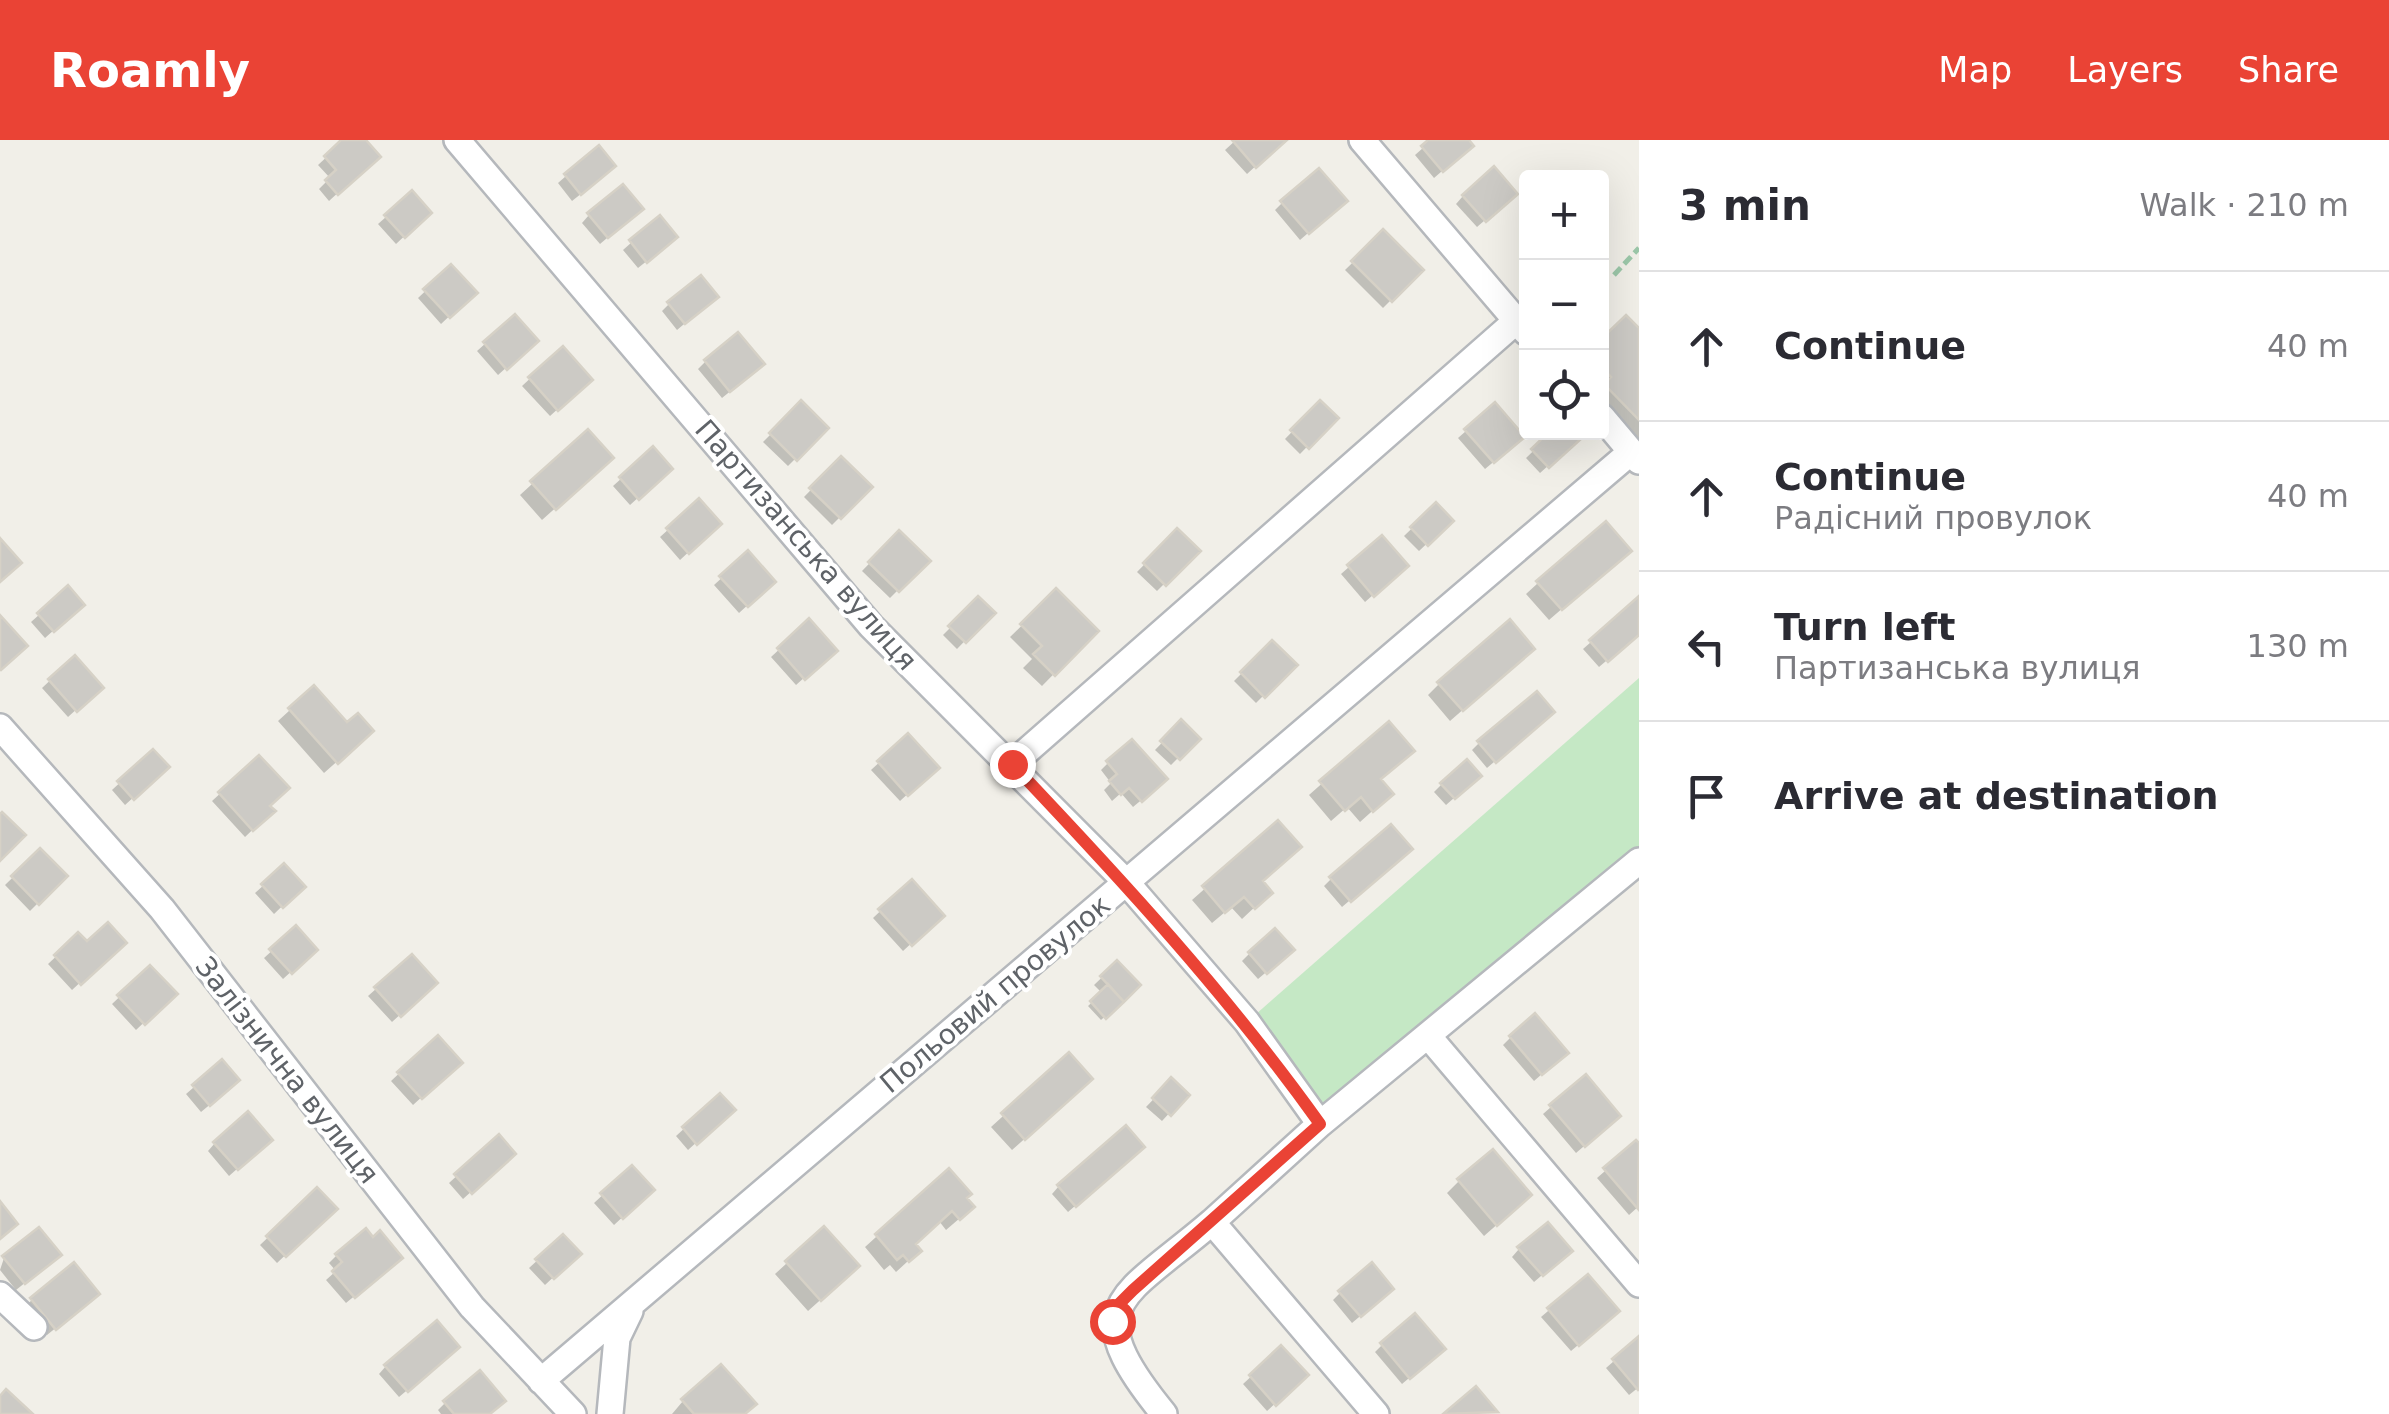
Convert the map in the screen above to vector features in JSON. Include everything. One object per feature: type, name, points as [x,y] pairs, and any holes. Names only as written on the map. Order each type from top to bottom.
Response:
[{"type":"street","name":"Партизанська вулиця","points":[[457,140],[871,626],[1126,882],[1247,1022],[1320,1124]]},
{"type":"street","points":[[1362,140],[1519,326]]},
{"type":"street","points":[[1012,764],[1519,328]]},
{"type":"street","points":[[1609,425],[1635,457]]},
{"type":"street","name":"Польовий провулок","points":[[542,1381],[1126,882],[1635,457]]},
{"type":"street","name":"Залізнична вулиця","points":[[0,727],[162,908],[472,1308],[573,1414]]},
{"type":"street","points":[[1164,1414],[1116,1346],[1112,1321],[1118,1305],[1320,1124],[1639,861]]},
{"type":"street","points":[[1429,1037],[1639,1284]]},
{"type":"street","points":[[1212,1222],[1376,1414]]},
{"type":"street","points":[[0,1295],[34,1327]]},
{"type":"street","points":[[610,1414],[617,1338],[634,1302]]},
{"type":"path","points":[[1614,275],[1639,248]]},
{"type":"green space","points":[[1639,678],[1639,861],[1320,1124],[1247,1022]]},
{"type":"building","points":[[341,140],[366,140],[381,157],[338,195],[325,180],[336,170],[324,156]]},
{"type":"building","points":[[1232,140],[1287,140],[1256,168]]},
{"type":"building","points":[[1428,140],[1469,140],[1474,146],[1443,172],[1421,146]]},
{"type":"building","points":[[599,145],[616,166],[581,195],[564,174]]},
{"type":"building","points":[[1494,166],[1518,194],[1486,222],[1462,195]]},
{"type":"building","points":[[1319,168],[1348,201],[1309,234],[1280,201]]},
{"type":"building","points":[[623,184],[644,209],[608,238],[587,213]]},
{"type":"building","points":[[412,190],[432,213],[405,238],[384,215]]},
{"type":"building","points":[[660,215],[678,237],[647,263],[629,240]]},
{"type":"building","points":[[1383,229],[1424,270],[1392,302],[1351,261]]},
{"type":"building","points":[[451,264],[478,293],[450,318],[423,289]]},
{"type":"building","points":[[701,275],[719,297],[685,324],[667,302]]},
{"type":"building","points":[[515,314],[539,341],[507,370],[483,342]]},
{"type":"building","points":[[1626,315],[1639,328],[1639,420],[1609,389],[1609,331]]},
{"type":"building","points":[[738,332],[765,364],[730,392],[704,360]]},
{"type":"building","points":[[563,346],[593,380],[558,411],[528,377]]},
{"type":"building","points":[[801,400],[829,428],[797,461],[769,433]]},
{"type":"building","points":[[1320,400],[1339,418],[1309,449],[1290,430]]},
{"type":"building","points":[[1495,402],[1519,430],[1521,440],[1494,463],[1464,429]]},
{"type":"building","points":[[588,429],[614,458],[556,510],[530,481]]},
{"type":"building","points":[[1541,440],[1580,440],[1549,468],[1531,449]]},
{"type":"building","points":[[653,446],[673,469],[639,500],[619,477]]},
{"type":"building","points":[[841,456],[873,487],[841,519],[809,488]]},
{"type":"building","points":[[699,498],[722,524],[689,554],[666,528]]},
{"type":"building","points":[[1436,502],[1454,521],[1428,546],[1410,527]]},
{"type":"building","points":[[1606,521],[1632,551],[1562,610],[1536,581]]},
{"type":"building","points":[[1177,528],[1201,551],[1166,586],[1143,563]]},
{"type":"building","points":[[899,530],[931,561],[899,592],[868,562]]},
{"type":"building","points":[[1382,535],[1409,566],[1374,597],[1347,565]]},
{"type":"building","points":[[0,538],[22,563],[0,582]]},
{"type":"building","points":[[748,550],[776,582],[748,607],[719,576]]},
{"type":"building","points":[[68,585],[85,605],[54,632],[37,613]]},
{"type":"building","points":[[1056,588],[1099,631],[1055,676],[1033,654],[1042,646],[1020,624]]},
{"type":"building","points":[[978,596],[996,613],[966,643],[948,626]]},
{"type":"building","points":[[1639,596],[1639,635],[1608,662],[1589,640]]},
{"type":"building","points":[[0,615],[28,646],[1,670],[0,669]]},
{"type":"building","points":[[809,618],[838,651],[805,680],[777,648]]},
{"type":"building","points":[[1510,619],[1535,649],[1463,711],[1437,682]]},
{"type":"building","points":[[1272,640],[1298,665],[1265,698],[1240,672]]},
{"type":"building","points":[[75,655],[104,688],[77,712],[48,679]]},
{"type":"building","points":[[314,685],[347,722],[358,713],[374,731],[338,764],[288,708]]},
{"type":"building","points":[[1537,691],[1555,712],[1496,763],[1477,741]]},
{"type":"building","points":[[1181,719],[1201,739],[1180,760],[1160,741]]},
{"type":"building","points":[[1389,721],[1415,751],[1381,779],[1394,794],[1373,812],[1361,797],[1345,811],[1319,781]]},
{"type":"building","points":[[908,733],[940,768],[908,796],[877,761]]},
{"type":"building","points":[[1132,739],[1168,779],[1142,802],[1129,788],[1121,795],[1109,781],[1117,774],[1106,761]]},
{"type":"building","points":[[153,749],[170,767],[134,800],[117,781]]},
{"type":"building","points":[[259,755],[290,788],[270,806],[276,811],[253,831],[218,792]]},
{"type":"building","points":[[1467,759],[1482,776],[1455,799],[1440,783]]},
{"type":"building","points":[[0,814],[26,835],[0,861]]},
{"type":"building","points":[[1278,820],[1302,847],[1263,881],[1273,893],[1255,909],[1244,897],[1225,913],[1202,886]]},
{"type":"building","points":[[1391,824],[1413,849],[1351,902],[1329,877]]},
{"type":"building","points":[[40,848],[68,876],[39,905],[11,876]]},
{"type":"building","points":[[284,863],[306,887],[283,908],[261,884]]},
{"type":"building","points":[[912,879],[945,916],[912,946],[878,909]]},
{"type":"building","points":[[108,922],[127,943],[81,985],[54,955],[78,932],[87,941]]},
{"type":"building","points":[[296,925],[318,950],[292,974],[269,949]]},
{"type":"building","points":[[1275,928],[1295,950],[1267,974],[1248,952]]},
{"type":"building","points":[[412,954],[438,983],[401,1017],[374,987]]},
{"type":"building","points":[[1117,960],[1141,985],[1124,1002],[1100,976]]},
{"type":"building","points":[[150,965],[178,994],[145,1025],[117,995]]},
{"type":"building","points":[[1108,984],[1124,1002],[1106,1019],[1090,1001]]},
{"type":"building","points":[[1535,1013],[1569,1053],[1542,1075],[1509,1036]]},
{"type":"building","points":[[438,1035],[463,1063],[422,1099],[397,1072]]},
{"type":"building","points":[[1069,1052],[1093,1079],[1025,1140],[1001,1113]]},
{"type":"building","points":[[222,1059],[240,1080],[210,1106],[192,1085]]},
{"type":"building","points":[[1586,1074],[1621,1116],[1585,1147],[1549,1105]]},
{"type":"building","points":[[1171,1077],[1190,1095],[1171,1116],[1152,1098]]},
{"type":"building","points":[[720,1093],[736,1110],[697,1145],[682,1127]]},
{"type":"building","points":[[248,1111],[273,1140],[238,1170],[213,1142]]},
{"type":"building","points":[[1126,1125],[1145,1147],[1076,1207],[1057,1185]]},
{"type":"building","points":[[499,1134],[516,1154],[472,1194],[454,1174]]},
{"type":"building","points":[[1636,1140],[1639,1143],[1638,1209],[1603,1168]]},
{"type":"building","points":[[1493,1149],[1532,1195],[1497,1226],[1457,1179]]},
{"type":"building","points":[[632,1165],[655,1190],[623,1219],[600,1193]]},
{"type":"building","points":[[949,1168],[972,1194],[967,1198],[975,1207],[960,1220],[952,1211],[916,1244],[922,1251],[909,1262],[903,1255],[897,1260],[875,1234]]},
{"type":"building","points":[[317,1187],[338,1209],[286,1257],[266,1236]]},
{"type":"building","points":[[0,1201],[18,1224],[0,1239]]},
{"type":"building","points":[[1548,1222],[1573,1251],[1543,1276],[1517,1247]]},
{"type":"building","points":[[824,1226],[860,1266],[821,1301],[785,1261]]},
{"type":"building","points":[[39,1227],[62,1255],[25,1284],[2,1256]]},
{"type":"building","points":[[366,1228],[373,1237],[380,1230],[403,1258],[355,1298],[332,1271],[342,1262],[335,1254]]},
{"type":"building","points":[[563,1234],[582,1254],[554,1279],[535,1259]]},
{"type":"building","points":[[74,1262],[100,1294],[56,1330],[30,1298]]},
{"type":"building","points":[[1372,1262],[1394,1289],[1361,1317],[1338,1291]]},
{"type":"building","points":[[1588,1274],[1620,1311],[1579,1346],[1547,1308]]},
{"type":"building","points":[[1415,1313],[1446,1349],[1410,1379],[1380,1343]]},
{"type":"building","points":[[437,1320],[460,1347],[408,1392],[384,1365]]},
{"type":"building","points":[[1639,1336],[1639,1389],[1638,1390],[1612,1359]]},
{"type":"building","points":[[1281,1345],[1309,1375],[1276,1406],[1249,1375]]},
{"type":"building","points":[[721,1364],[757,1404],[745,1414],[694,1414],[681,1399]]},
{"type":"building","points":[[480,1370],[506,1401],[490,1414],[454,1414],[443,1401]]},
{"type":"building","points":[[1476,1386],[1498,1412],[1443,1414]]},
{"type":"building","points":[[6,1389],[33,1414],[0,1414],[0,1396]]},
{"type":"route","points":[[1012,764],[1126,882],[1247,1022],[1320,1124],[1133,1290],[1118,1305],[1112,1321]]}]
